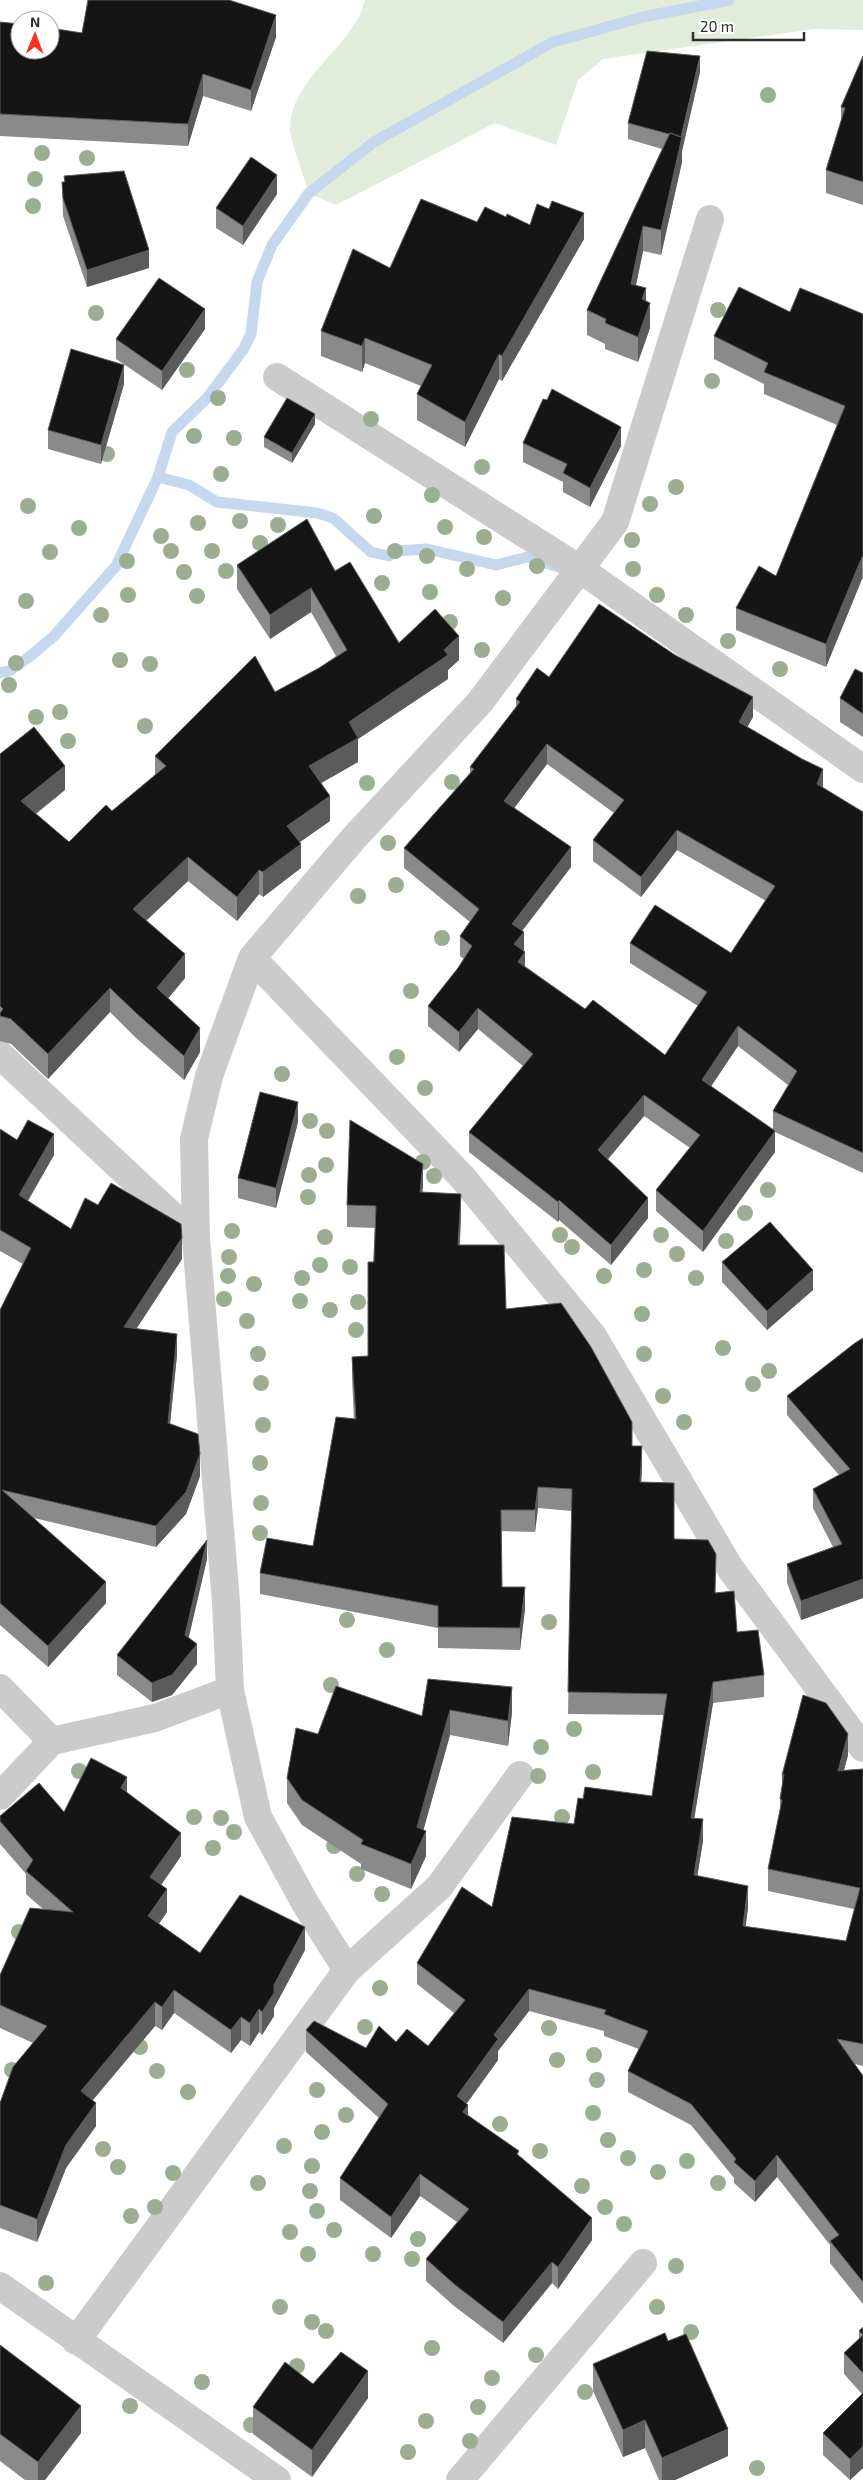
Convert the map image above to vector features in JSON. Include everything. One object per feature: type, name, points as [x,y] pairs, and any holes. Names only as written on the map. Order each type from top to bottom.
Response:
[{"type":"street","points":[[347,1970],[305,1903],[258,1817],[230,1690],[226,1602],[196,1238],[194,1139],[209,1076],[252,958],[353,839],[480,702],[615,522],[710,219]]},
{"type":"street","points":[[277,376],[580,569],[863,769]]},
{"type":"street","points":[[252,958],[463,1178],[594,1336],[730,1568],[863,1748]]},
{"type":"street","points":[[0,1054],[196,1238]]},
{"type":"street","points":[[0,1688],[52,1741]]},
{"type":"street","points":[[0,1796],[52,1741],[155,1718],[230,1690]]},
{"type":"street","points":[[76,2340],[347,1970],[439,1887],[520,1775]]},
{"type":"street","points":[[460,2480],[642,2263]]},
{"type":"street","points":[[0,2286],[229,2444],[277,2480]]},
{"type":"green space","points":[[365,0],[863,0],[863,30],[814,29],[603,59],[578,80],[556,145],[495,123],[336,205],[309,193],[290,132],[290,126],[294,108],[302,91],[312,76],[349,33]]},
{"type":"building","points":[[88,0],[229,0],[276,15],[251,90],[203,74],[188,124],[0,114],[0,22],[10,23],[10,60],[60,60],[60,30],[82,33]]},
{"type":"building","points":[[647,51],[700,56],[681,137],[628,123]]},
{"type":"building","points":[[863,56],[863,182],[826,170],[845,108],[841,107]]},
{"type":"building","points":[[670,133],[682,137],[661,230],[643,226],[631,284],[646,288],[642,299],[650,303],[638,337],[605,323],[606,319],[587,310]]},
{"type":"building","points":[[251,157],[277,175],[243,226],[216,208]]},
{"type":"building","points":[[124,171],[149,250],[87,270],[63,198],[62,182],[65,182],[64,176]]},
{"type":"building","points":[[421,199],[477,222],[485,207],[506,217],[507,214],[530,225],[537,204],[549,209],[552,201],[584,213],[502,356],[499,354],[465,422],[417,394],[432,365],[365,338],[362,346],[321,331],[353,249],[390,268]]},
{"type":"building","points":[[159,278],[205,309],[162,371],[116,339]]},
{"type":"building","points":[[739,287],[790,312],[800,288],[863,314],[863,557],[826,644],[736,608],[759,566],[776,576],[845,406],[764,372],[768,363],[714,336]]},
{"type":"building","points":[[71,349],[124,365],[101,445],[48,430]]},
{"type":"building","points":[[552,389],[621,427],[590,488],[563,473],[567,464],[523,443],[543,399],[547,400]]},
{"type":"building","points":[[287,398],[315,414],[292,453],[264,437]]},
{"type":"building","points":[[307,519],[335,571],[350,562],[399,643],[435,609],[459,636],[444,650],[448,655],[349,722],[358,738],[309,766],[330,796],[287,826],[301,844],[263,872],[259,870],[237,897],[188,857],[133,909],[185,954],[157,988],[200,1028],[184,1056],[110,988],[48,1054],[11,1019],[0,1016],[3,1009],[0,1006],[0,754],[34,727],[65,766],[21,801],[69,842],[106,805],[112,811],[166,766],[155,756],[255,656],[275,692],[347,650],[311,588],[270,615],[237,565]]},
{"type":"building","points":[[599,604],[675,655],[753,697],[739,722],[802,759],[823,769],[817,784],[863,812],[863,1153],[773,1111],[797,1071],[738,1026],[702,1080],[775,1131],[703,1231],[656,1190],[700,1135],[644,1095],[598,1150],[648,1198],[611,1245],[559,1200],[558,1202],[469,1132],[533,1054],[478,1008],[459,1032],[428,1006],[458,968],[472,946],[460,936],[479,909],[404,848],[474,769],[470,767],[520,702],[516,699],[537,668],[549,677]],"holes":[[[547,744],[624,800],[593,840],[641,877],[677,830],[775,886],[731,953],[655,905],[630,943],[707,992],[665,1055],[593,1000],[585,1009],[518,962],[525,952],[514,944],[524,932],[512,924],[571,847],[504,801]]]},
{"type":"building","points":[[855,669],[863,673],[863,714],[840,698]]},
{"type":"building","points":[[260,1092],[298,1102],[276,1188],[238,1178]]},
{"type":"building","points":[[28,1120],[54,1134],[19,1195],[71,1229],[85,1198],[98,1205],[111,1183],[181,1224],[182,1238],[124,1327],[177,1334],[168,1423],[198,1434],[200,1454],[186,1492],[156,1526],[2,1490],[106,1582],[48,1646],[0,1603],[0,1310],[31,1248],[0,1230],[0,1129],[17,1140]]},
{"type":"building","points":[[350,1120],[423,1164],[420,1192],[461,1194],[458,1245],[504,1245],[506,1309],[561,1303],[591,1347],[632,1422],[632,1446],[642,1446],[640,1482],[674,1483],[674,1539],[708,1540],[716,1554],[715,1593],[734,1591],[737,1632],[758,1630],[764,1675],[713,1682],[691,1818],[703,1819],[694,1875],[748,1886],[743,1926],[846,1941],[860,1888],[768,1869],[782,1800],[780,1799],[784,1774],[782,1775],[803,1695],[826,1703],[848,1734],[838,1771],[863,1769],[863,2044],[837,2039],[863,2076],[863,2282],[830,2241],[839,2235],[777,2155],[755,2181],[734,2162],[736,2159],[691,2104],[628,2071],[648,2031],[604,2014],[606,2010],[529,1989],[494,2035],[498,2039],[457,2096],[468,2105],[463,2112],[519,2151],[517,2154],[592,2218],[558,2267],[552,2262],[503,2322],[454,2284],[426,2259],[469,2209],[420,2174],[391,2217],[340,2178],[388,2104],[306,2030],[314,2021],[366,2048],[379,2026],[396,2042],[407,2029],[428,2046],[465,2000],[417,1963],[462,1887],[492,1907],[512,1817],[574,1824],[578,1798],[583,1799],[585,1787],[652,1796],[667,1694],[568,1692],[572,1489],[538,1487],[535,1510],[501,1510],[502,1587],[525,1587],[520,1628],[438,1627],[438,1606],[260,1573],[267,1538],[313,1546],[336,1417],[356,1419],[352,1357],[368,1356],[368,1262],[374,1262],[376,1206],[347,1205]]},
{"type":"building","points":[[770,1222],[813,1270],[767,1311],[722,1262]]},
{"type":"building","points":[[863,1338],[863,1579],[801,1601],[787,1564],[842,1544],[813,1489],[850,1469],[787,1396]]},
{"type":"building","points":[[207,1540],[185,1635],[197,1644],[172,1675],[152,1683],[117,1655]]},
{"type":"building","points":[[428,1679],[512,1687],[508,1721],[450,1710],[417,1827],[426,1831],[411,1864],[361,1844],[363,1840],[302,1800],[287,1778],[296,1728],[318,1734],[336,1686],[422,1716]]},
{"type":"building","points":[[91,1758],[127,1777],[121,1788],[181,1833],[150,1877],[167,1889],[148,1916],[200,1953],[240,1895],[305,1927],[274,1985],[274,1993],[262,2012],[259,2009],[250,2023],[241,2017],[231,2030],[174,1990],[162,2007],[155,2002],[81,2091],[96,2103],[66,2145],[37,2219],[0,2205],[0,2103],[13,2067],[47,2026],[0,2005],[0,1975],[30,1908],[73,1912],[26,1871],[33,1860],[0,1821],[0,1816],[39,1783],[64,1812]]},
{"type":"building","points":[[863,2327],[863,2335],[859,2331]]},
{"type":"building","points":[[665,2333],[668,2341],[686,2334],[728,2429],[662,2458],[645,2420],[623,2430],[593,2364]]},
{"type":"building","points":[[863,2335],[863,2373],[844,2353]]},
{"type":"building","points":[[0,2345],[81,2406],[38,2462],[0,2434]]},
{"type":"building","points":[[341,2352],[368,2371],[312,2450],[253,2407],[285,2362],[313,2384]]},
{"type":"building","points":[[863,2393],[863,2446],[850,2459],[823,2433]]},
{"type":"waterway","points":[[0,673],[9,671],[28,658],[54,636],[116,566],[158,477],[172,432],[207,398],[243,350],[251,334],[257,282],[272,245],[309,193],[374,142],[553,42],[643,17],[729,0]]},
{"type":"waterway","points":[[158,477],[189,485],[217,502],[317,513],[333,518],[371,552],[389,556],[395,551],[427,549],[496,565],[527,557],[559,567]]}]
